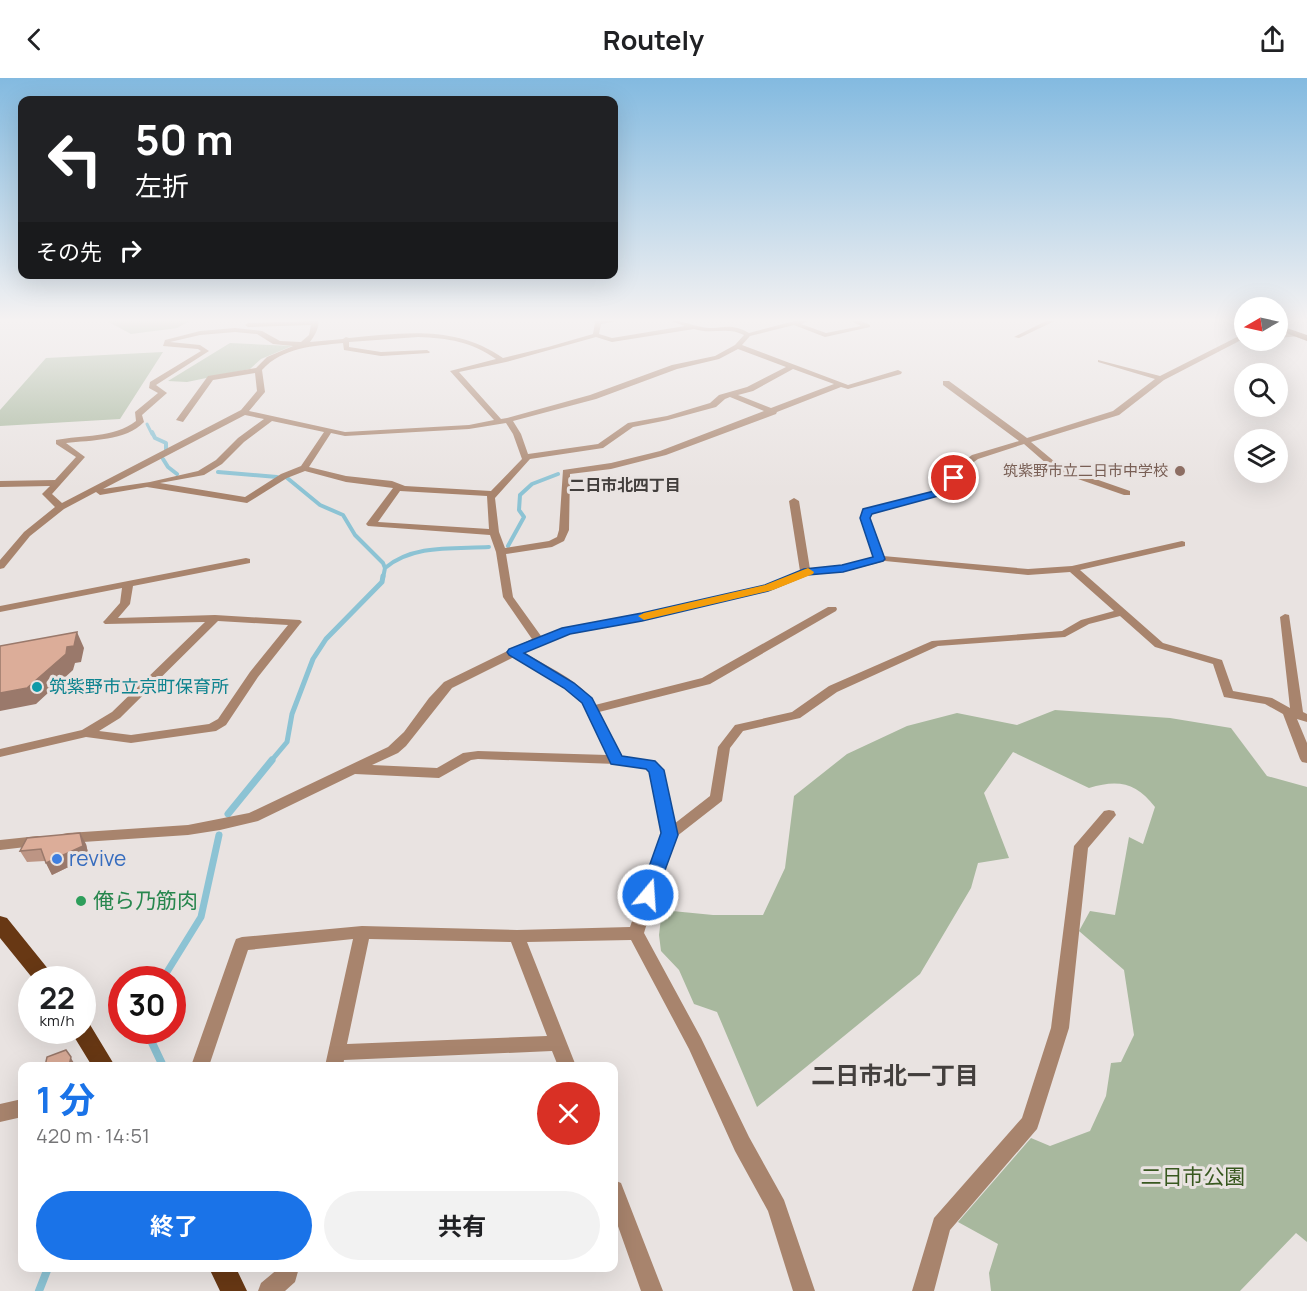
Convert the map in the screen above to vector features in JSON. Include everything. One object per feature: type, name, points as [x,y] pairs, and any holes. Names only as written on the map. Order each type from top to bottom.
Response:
[{"type":"main road","points":[[0,924],[35,966]]},
{"type":"main road","points":[[90,1044],[101,1062]]},
{"type":"main road","points":[[224,1272],[234,1291]]},
{"type":"street","points":[[61,507],[47,496],[81,457],[59,442],[134,427],[140,422],[138,414],[163,393],[152,386],[153,384],[166,376]]},
{"type":"street","points":[[180,420],[211,378],[225,376]]},
{"type":"street","points":[[0,566],[27,534],[61,507],[244,412],[261,392],[259,376]]},
{"type":"street","points":[[459,376],[517,434],[526,459],[490,498],[494,532],[501,552],[508,597],[539,640]]},
{"type":"street","points":[[244,412],[345,434],[458,428],[504,421],[600,395],[652,376]]},
{"type":"street","points":[[525,457],[600,446],[631,425],[668,418],[713,405],[729,394],[750,389],[775,376]]},
{"type":"street","points":[[819,376],[848,387],[886,376]]},
{"type":"street","points":[[1153,376],[1161,378]]},
{"type":"street","points":[[879,559],[865,518],[867,512],[946,491],[965,463],[1025,441],[1116,413],[1166,376]]},
{"type":"street","points":[[946,383],[1025,441],[1058,469],[1127,493]]},
{"type":"street","points":[[501,552],[552,544],[561,539],[564,530],[566,472],[611,466],[663,453],[841,384]]},
{"type":"street","points":[[729,394],[773,412]]},
{"type":"street","points":[[87,494],[201,473],[219,462],[241,440],[272,417]]},
{"type":"street","points":[[147,484],[248,500],[284,476],[304,468],[328,432]]},
{"type":"street","points":[[304,468],[346,479],[398,487],[494,494]]},
{"type":"street","points":[[0,484],[57,483]]},
{"type":"street","points":[[398,487],[371,524],[494,532]]},
{"type":"street","points":[[794,501],[804,572]]},
{"type":"street","points":[[0,845],[220,825],[253,817],[402,743],[448,685],[539,640],[567,631],[642,617],[768,588],[804,572],[843,569],[879,559],[1028,572],[1072,569],[1182,544]]},
{"type":"street","points":[[0,609],[246,561]]},
{"type":"street","points":[[1072,569],[1159,645],[1218,662],[1228,694],[1268,701],[1297,715]]},
{"type":"street","points":[[86,733],[131,740],[212,728],[222,722],[254,675],[296,622],[215,618],[109,622],[124,604],[128,584]]},
{"type":"street","points":[[592,710],[706,681],[832,609]]},
{"type":"street","points":[[804,1291],[777,1207],[742,1144],[695,1044],[636,933],[666,838],[717,798],[724,747],[739,728],[796,715],[832,689],[936,643],[1065,634],[1085,622],[1120,613]]},
{"type":"street","points":[[1285,617],[1297,715],[1307,759]]},
{"type":"street","points":[[0,753],[86,733],[116,715],[215,618]]},
{"type":"street","points":[[514,652],[569,686],[588,701],[616,760]]},
{"type":"street","points":[[353,769],[439,773],[468,756],[478,755],[616,760],[650,765],[656,770],[669,835]]},
{"type":"street","points":[[923,1291],[941,1225],[1030,1123],[1060,1028],[1081,846],[1109,815]]},
{"type":"street","points":[[201,1062],[242,944],[362,932],[518,936],[636,933]]},
{"type":"street","points":[[362,932],[335,1059],[558,1043]]},
{"type":"street","points":[[518,936],[565,1062]]},
{"type":"street","points":[[0,1113],[18,1109]]},
{"type":"street","points":[[618,1201],[652,1291]]},
{"type":"street","points":[[269,1291],[289,1272]]},
{"type":"green space","points":[[30,376],[148,376],[120,419],[0,426],[0,410]]},
{"type":"green space","points":[[177,376],[218,376],[187,382],[168,381]]},
{"type":"green space","name":"二日市公園","points":[[1055,710],[1170,718],[1231,728],[1267,776],[1307,787],[1307,1242],[1296,1233],[1240,1291],[991,1291],[989,1273],[998,1244],[958,1222],[1031,1138],[1050,1146],[1090,1131],[1106,1096],[1111,1063],[1121,1062],[1134,1035],[1124,970],[1079,931],[1090,911],[1115,915],[1129,837],[1143,844],[1155,807],[1134,788],[1109,784],[1089,788],[1013,752],[984,793],[1009,858],[978,863],[971,888],[920,974],[757,1107],[717,1012],[694,1004],[679,970],[661,951],[659,935],[662,910],[713,915],[763,915],[785,868],[794,796],[847,754],[907,726],[957,713],[1017,725]]},
{"type":"building","points":[[77,632],[74,646],[67,647],[66,654],[27,688],[0,693],[0,646]]},
{"type":"building","points":[[80,833],[83,846],[46,863],[41,849],[20,851],[27,838]]},
{"type":"building","points":[[66,1050],[71,1057],[70,1062],[46,1062],[47,1057]]},
{"type":"waterway","points":[[147,424],[152,434]]},
{"type":"waterway","points":[[152,432],[155,438],[166,443],[166,450]]},
{"type":"waterway","points":[[163,459],[168,467],[177,474]]},
{"type":"waterway","points":[[218,472],[277,477]]},
{"type":"waterway","points":[[508,546],[524,517],[519,510],[520,495],[532,484],[558,474]]},
{"type":"waterway","points":[[286,477],[320,505],[343,515],[355,535],[383,563],[385,568]]},
{"type":"waterway","points":[[385,568],[396,560],[421,551],[489,547]]},
{"type":"waterway","points":[[383,578],[385,568]]},
{"type":"waterway","points":[[271,761],[287,742],[292,714],[313,659],[326,639],[382,582],[383,576]]},
{"type":"waterway","points":[[228,814],[272,760]]},
{"type":"waterway","points":[[171,966],[201,917],[219,835]]},
{"type":"waterway","points":[[153,1044],[161,1062]]},
{"type":"waterway","points":[[39,1291],[46,1272]]},
{"type":"slow traffic","points":[[644,616],[768,588],[808,572]]},
{"type":"place","name":"筑紫野市立二日市中学校","points":[[1180,471]]},
{"type":"place","name":"筑紫野市立京町保育所","points":[[37,687]]},
{"type":"place","name":"revive","points":[[57,859]]},
{"type":"place","name":"俺ら乃筋肉","points":[[81,901]]},
{"type":"district","name":"二日市北四丁目","points":[[625,485]]},
{"type":"district","name":"二日市北一丁目","points":[[895,1076]]},
{"type":"route","points":[[648,895],[666,838],[669,835],[656,770],[650,765],[616,760],[588,701],[577,691],[514,652],[539,640],[567,631],[608,621],[642,617],[768,588],[804,572],[843,569],[879,559],[865,518],[867,512],[877,507],[946,491],[954,478]]}]
